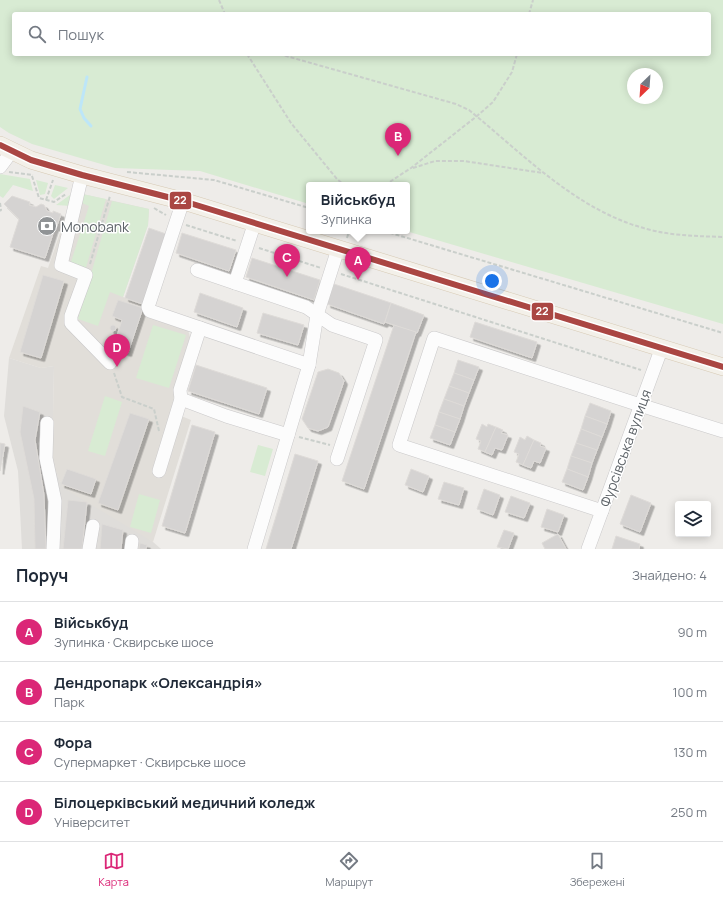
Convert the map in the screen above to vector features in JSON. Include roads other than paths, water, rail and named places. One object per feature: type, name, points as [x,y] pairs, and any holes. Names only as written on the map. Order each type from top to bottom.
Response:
[{"type":"main road","points":[[6,148],[31,160],[82,175],[184,201],[255,222],[343,244],[723,367]]},
{"type":"street","points":[[3,169],[6,148]]},
{"type":"street","points":[[82,175],[61,265],[86,275],[71,316],[71,323],[110,363]]},
{"type":"street","points":[[184,201],[148,307],[150,311],[309,364]]},
{"type":"street","points":[[235,283],[255,222]]},
{"type":"street","points":[[254,549],[309,364],[317,315],[331,271],[343,244]]},
{"type":"street","points":[[197,270],[306,307],[332,325],[376,340],[339,453]]},
{"type":"street","points":[[159,471],[181,399],[180,390],[200,328]]},
{"type":"street","points":[[602,511],[399,445],[434,338],[723,431]]},
{"type":"street","name":"Фурсівська вулиця","points":[[588,549],[662,347]]},
{"type":"street","points":[[181,399],[226,416],[288,435]]},
{"type":"street","points":[[46,422],[46,458],[55,501],[53,549]]},
{"type":"street","points":[[89,549],[93,526]]},
{"type":"waterway","points":[[87,77],[80,109],[84,118],[91,126]]},
{"type":"place","name":"Дендропарк «Олександрія»","points":[[398,156]]},
{"type":"place","name":"Monobank","points":[[47,226]]},
{"type":"place","name":"Фора","points":[[287,277]]},
{"type":"place","name":"Військбуд","points":[[358,280]]},
{"type":"place","name":"Білоцерківський медичний коледж","points":[[117,367]]}]
